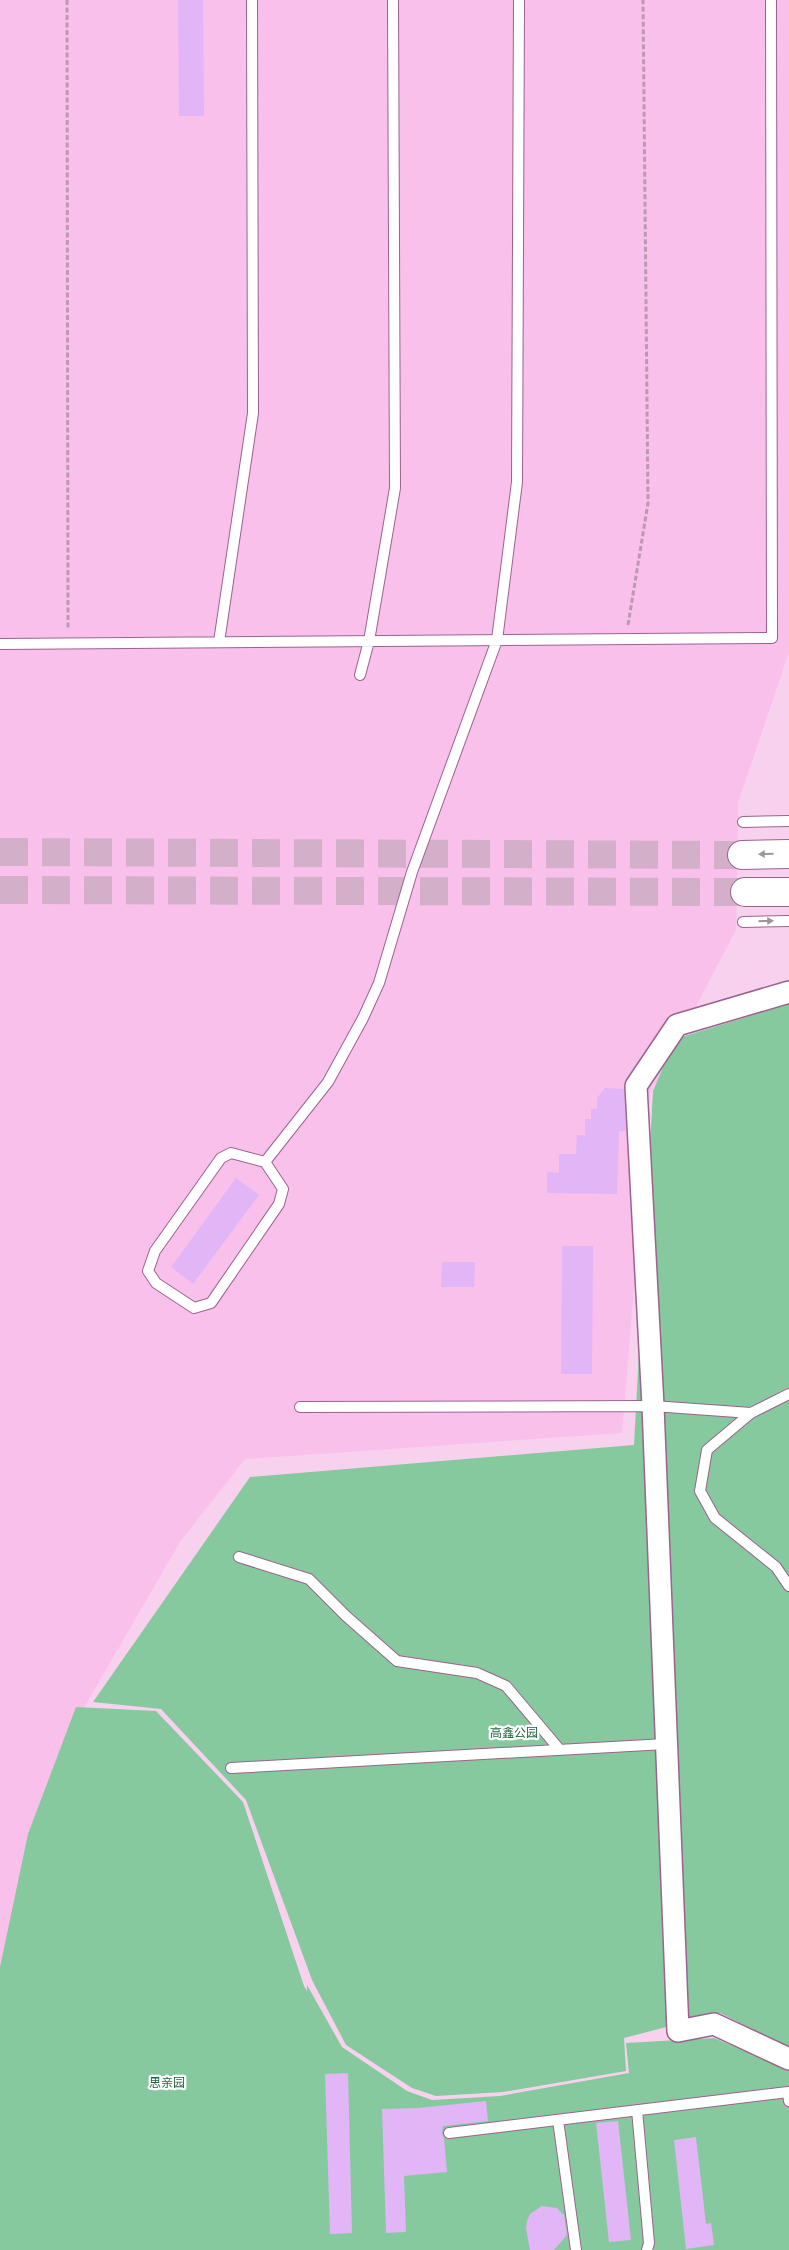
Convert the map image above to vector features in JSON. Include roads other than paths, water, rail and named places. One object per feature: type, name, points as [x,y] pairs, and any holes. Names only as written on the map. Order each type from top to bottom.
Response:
[{"type":"main road","points":[[742,855],[789,854]]},
{"type":"main road","points":[[745,892],[789,892]]},
{"type":"street","points":[[789,992],[677,1025],[636,1086],[654,1406],[678,2031],[714,2024],[789,2059]]},
{"type":"lane","points":[[219,642],[253,413],[252,0]]},
{"type":"lane","points":[[360,675],[369,641],[395,488],[393,0]]},
{"type":"lane","points":[[265,1162],[328,1082],[363,1018],[379,983],[412,872],[497,640],[517,482],[519,0]]},
{"type":"lane","points":[[0,644],[772,638],[771,0]]},
{"type":"lane","points":[[744,822],[789,821]]},
{"type":"lane","points":[[743,922],[789,921]]},
{"type":"lane","points":[[231,1153],[265,1162],[283,1188],[279,1204],[211,1303],[194,1308],[156,1283],[148,1271],[156,1252],[221,1158],[231,1153]]},
{"type":"lane","points":[[789,1394],[751,1413],[707,1450],[700,1491],[715,1518],[776,1567],[789,1586]]},
{"type":"lane","points":[[300,1407],[654,1406],[751,1413]]},
{"type":"lane","points":[[238,1557],[309,1579],[346,1616],[397,1660],[477,1672],[506,1686],[560,1750]]},
{"type":"lane","points":[[231,1768],[666,1744]]},
{"type":"lane","points":[[449,2133],[788,2092],[789,2101]]},
{"type":"lane","points":[[637,2110],[650,2243],[647,2250]]},
{"type":"lane","points":[[558,2120],[576,2250]]},
{"type":"tunnel","points":[[0,852],[742,855]]},
{"type":"tunnel","points":[[0,890],[745,892]]},
{"type":"park label","name":"高鑫公园","points":[[514,1733]]},
{"type":"park label","name":"思亲园","points":[[167,2083]]}]
